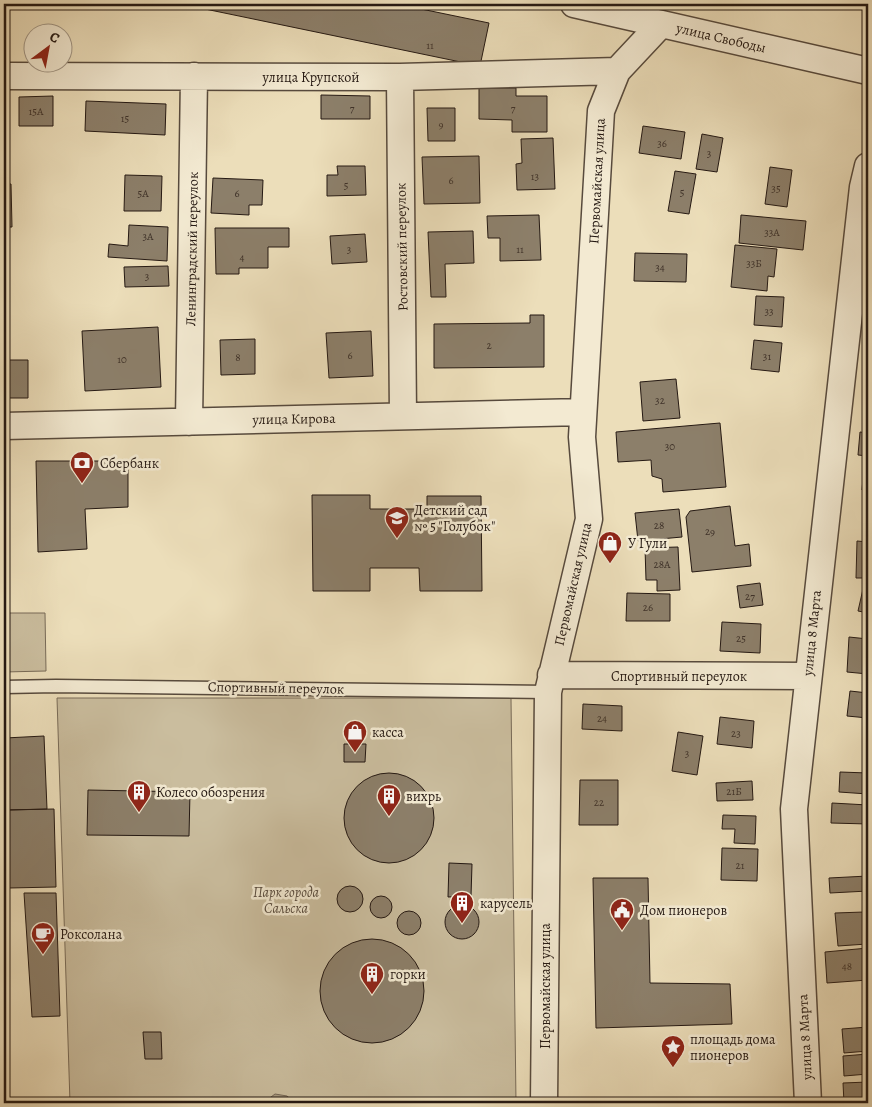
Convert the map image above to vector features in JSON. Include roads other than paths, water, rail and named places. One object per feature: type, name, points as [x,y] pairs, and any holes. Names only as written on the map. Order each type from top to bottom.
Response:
[{"type":"street","name":"улица Свободы","points":[[574,4],[868,71]]},
{"type":"street","name":"Первомайская улица","points":[[544,1103],[549,684],[589,519],[582,436],[601,111],[617,71],[661,24]]},
{"type":"street","name":"улица Крупской","points":[[4,76],[400,77],[617,71]]},
{"type":"street","name":"Ленинградский переулок","points":[[189,422],[194,76]]},
{"type":"street","name":"Ростовский переулок","points":[[400,77],[403,416]]},
{"type":"street","name":"улица 8 Марта","points":[[808,1103],[794,809],[807,676],[866,180]]},
{"type":"street","name":"улица Кирова","points":[[4,426],[583,412]]},
{"type":"street","name":"Спортивный переулок","points":[[549,684],[807,676]]},
{"type":"lane","name":"Спортивный переулок","points":[[4,687],[549,684]]},
{"type":"place","name":"Сбербанк","points":[[82,484]]},
{"type":"place","name":"Детский сад № 5 \"Голубок\"","points":[[397,539]]},
{"type":"place","name":"У Гули","points":[[610,564]]},
{"type":"place","name":"касса","points":[[355,753]]},
{"type":"place","name":"Колесо обозрения","points":[[139,813]]},
{"type":"place","name":"вихрь","points":[[389,817]]},
{"type":"place","name":"карусель","points":[[462,924]]},
{"type":"place","name":"Дом пионеров","points":[[622,931]]},
{"type":"place","name":"Роксолана","points":[[43,955]]},
{"type":"place","name":"горки","points":[[372,995]]},
{"type":"place","name":"площадь дома пионеров","points":[[673,1068]]},
{"type":"park label","name":"Парк города Сальска","points":[[286,900]]}]
